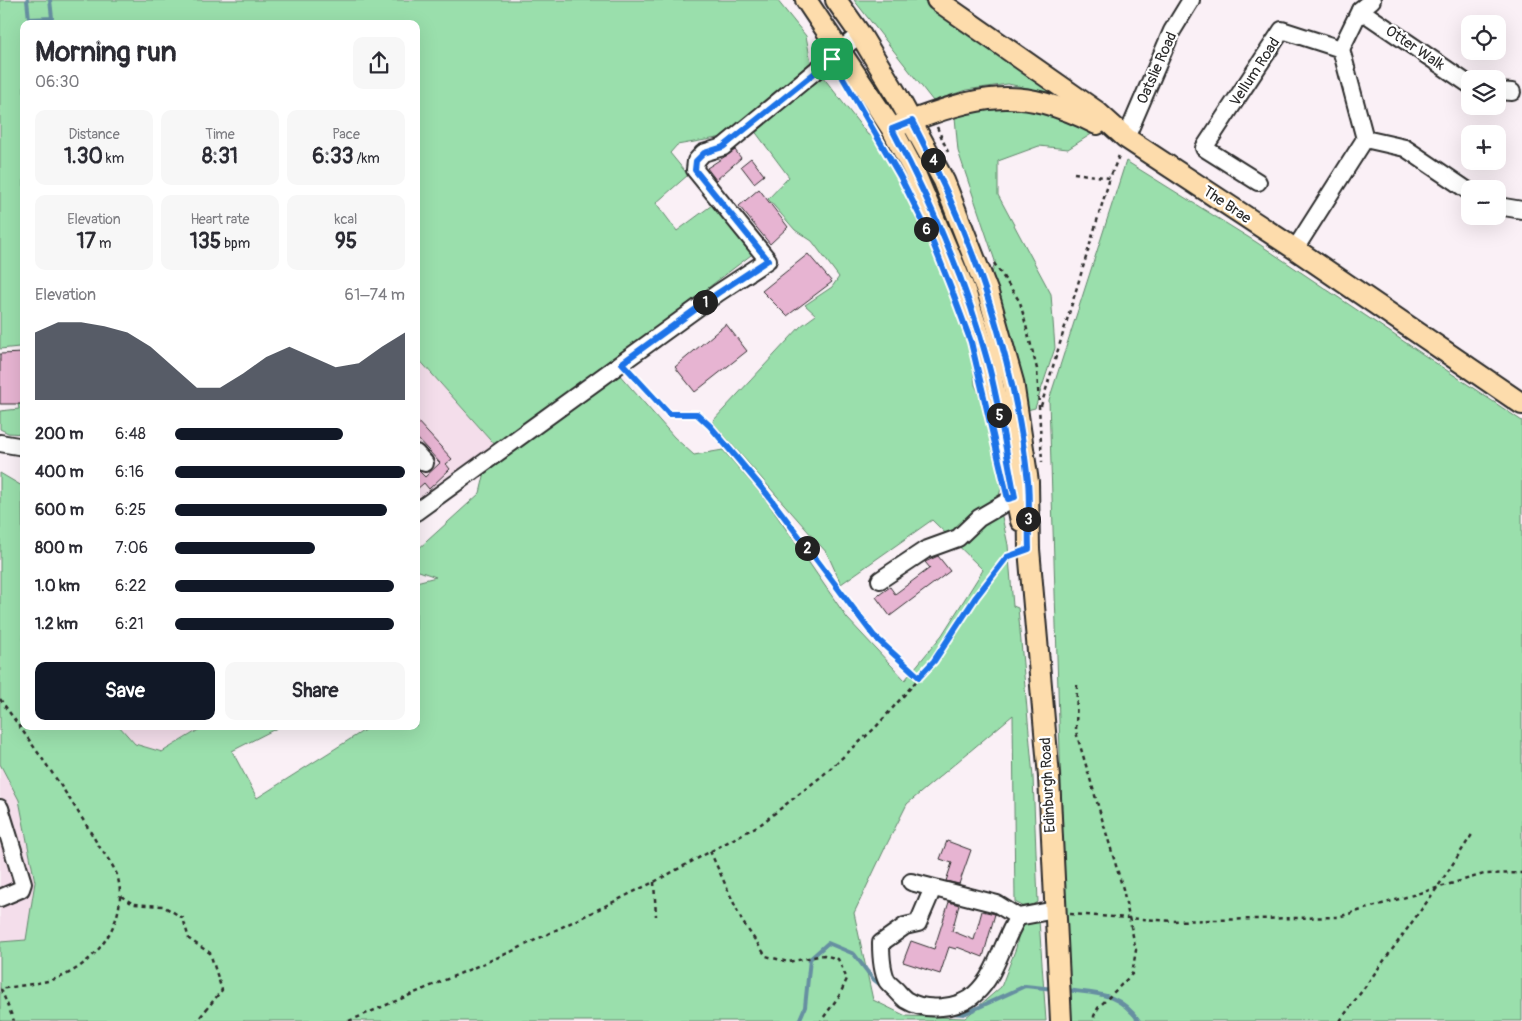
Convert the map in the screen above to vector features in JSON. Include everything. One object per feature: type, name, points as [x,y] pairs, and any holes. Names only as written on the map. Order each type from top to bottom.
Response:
[{"type":"main road","points":[[806,0],[842,51],[892,129],[913,169],[965,291],[989,365],[1015,497],[1021,556]]},
{"type":"main road","points":[[836,0],[860,34],[912,121],[944,180],[962,223],[998,326],[1012,382],[1028,482],[1021,556]]},
{"type":"main road","name":"The Brae","points":[[937,0],[1096,111],[1126,138],[1295,249],[1522,404]]},
{"type":"main road","points":[[892,129],[968,102],[988,99],[1026,99],[1060,106],[1126,138]]},
{"type":"main road","name":"Edinburgh Road","points":[[1021,556],[1049,778],[1061,1014]]},
{"type":"street","name":"Oatslie Road","points":[[1126,138],[1172,32],[1191,0]]},
{"type":"street","points":[[1295,249],[1365,139],[1341,49],[1366,5]]},
{"type":"street","name":"Otter Walk","points":[[1366,5],[1461,78]]},
{"type":"street","name":"Vellum Road","points":[[1258,182],[1204,148],[1282,30],[1341,49]]},
{"type":"street","points":[[420,509],[718,293],[768,260],[695,170],[696,161],[704,153],[723,147],[842,51],[860,34]]},
{"type":"street","points":[[1365,139],[1405,148],[1461,186]]},
{"type":"street","points":[[1506,207],[1522,210]]},
{"type":"street","points":[[0,443],[20,446]]},
{"type":"street","points":[[880,580],[925,550],[958,538],[979,518],[1015,497]]},
{"type":"street","points":[[0,808],[23,883],[21,889],[0,898]]},
{"type":"street","points":[[911,882],[997,904],[1018,917],[1056,912]]},
{"type":"street","points":[[933,888],[918,923],[905,926],[881,943],[881,956],[887,982],[906,1000],[922,1006],[962,1004],[974,995],[986,982],[1006,936],[1018,917]]},
{"type":"path","points":[[1040,409],[1110,178],[1126,138]]},
{"type":"path","points":[[1074,173],[1110,178]]},
{"type":"path","points":[[622,363],[669,414],[697,414],[710,426],[767,494],[874,636],[919,677]]},
{"type":"path","points":[[349,1021],[515,950],[654,882],[761,824],[822,776],[875,728],[934,661],[976,597],[1007,557],[1021,556]]},
{"type":"path","points":[[1077,685],[1076,732],[1130,917],[1136,950],[1132,974],[1098,1008],[1094,1021]]},
{"type":"path","points":[[0,699],[20,727]]},
{"type":"path","points":[[14,1021],[0,989],[54,980],[80,966],[101,948],[112,933],[121,896],[117,874],[78,810],[22,730]]},
{"type":"path","points":[[1340,1021],[1437,888],[1474,833]]},
{"type":"path","points":[[710,851],[742,921],[766,956],[788,962],[824,955],[838,958],[847,979],[839,996],[821,1021]]},
{"type":"path","points":[[1056,912],[1172,921],[1338,917],[1484,874],[1522,873]]},
{"type":"path","points":[[654,882],[656,916]]},
{"type":"path","points":[[121,896],[133,904],[164,906],[183,918],[189,939],[210,953],[222,990],[197,1021]]},
{"type":"shaded area","points":[[420,360],[498,448],[420,502]]},
{"type":"shaded area","points":[[123,730],[198,730],[162,752],[135,744]]},
{"type":"shaded area","points":[[0,764],[19,800],[35,882],[26,940],[0,942]]},
{"type":"green space","points":[[0,0],[777,0],[806,36],[811,62],[723,137],[677,145],[670,153],[688,175],[656,203],[677,231],[712,205],[755,252],[498,448],[420,360],[420,20],[20,20],[20,348],[0,349]]},
{"type":"green space","points":[[854,0],[927,0],[1054,88],[1051,93],[1008,84],[966,90],[933,101]]},
{"type":"green space","points":[[823,77],[868,135],[876,135],[926,224],[972,347],[975,385],[992,418],[1005,478],[998,498],[1008,545],[1013,606],[1018,608],[1033,777],[1038,902],[1028,909],[1015,902],[1013,715],[907,804],[884,850],[854,913],[873,1000],[906,1016],[965,1018],[1001,987],[1016,948],[1021,921],[1039,920],[1046,1021],[0,1021],[0,942],[26,940],[35,882],[19,800],[0,764],[0,473],[20,485],[20,730],[123,730],[135,744],[162,752],[198,730],[273,730],[232,751],[257,798],[365,730],[420,730],[420,581],[436,577],[420,571],[420,547],[480,493],[485,472],[505,458],[506,453],[617,372],[674,437],[694,455],[723,450],[764,497],[847,618],[905,680],[942,635],[983,570],[932,520],[841,584],[827,553],[712,422],[801,326],[816,315],[805,305],[832,287],[839,277],[812,241],[795,230],[768,199],[789,177],[754,130]]},
{"type":"green space","points":[[990,107],[1050,113],[1093,133],[1068,149],[1039,146],[998,161],[998,195],[1051,294],[1055,348],[1035,408],[1027,410],[991,278],[995,261],[958,151],[955,117]]},
{"type":"green space","points":[[1126,161],[1256,242],[1522,421],[1522,1021],[1070,1021],[1049,400]]},
{"type":"green space","points":[[18,404],[20,404],[20,434],[8,433],[0,429],[0,411],[19,409]]},
{"type":"building","points":[[735,150],[741,158],[716,180],[707,168]]},
{"type":"building","points":[[751,158],[764,175],[754,183],[741,166]]},
{"type":"building","points":[[759,189],[788,227],[770,244],[739,206]]},
{"type":"building","points":[[808,254],[832,282],[787,316],[762,291]]},
{"type":"building","points":[[726,324],[747,351],[695,392],[675,367]]},
{"type":"building","points":[[20,353],[20,404],[0,404],[0,354]]},
{"type":"building","points":[[420,424],[452,459],[446,464],[450,469],[429,489],[424,483],[420,486],[420,472],[425,477],[440,463],[420,441]]},
{"type":"building","points":[[938,556],[950,571],[890,616],[876,597],[890,587],[895,594],[930,568],[925,562]]},
{"type":"building","points":[[947,841],[971,850],[959,884],[946,881],[952,863],[940,859]]},
{"type":"building","points":[[949,902],[959,905],[952,931],[974,940],[982,911],[995,914],[983,957],[957,947],[956,949],[949,947],[940,974],[903,962],[911,941],[934,949]]},
{"type":"waterway","points":[[27,0],[29,19],[52,18],[50,0]]},
{"type":"waterway","points":[[799,1021],[805,1007],[810,959],[828,943],[854,954],[873,979],[883,987]]},
{"type":"waterway","points":[[950,1013],[964,1014],[1025,986],[1054,989]]},
{"type":"waterway","points":[[1066,990],[1107,996],[1124,1004],[1139,1021]]},
{"type":"route","points":[[832,59],[900,176],[931,238],[971,342],[1008,499],[1015,497],[989,365],[976,323],[965,291],[913,169],[892,129],[912,121],[944,180],[988,293],[998,326],[1012,382],[1028,482],[1029,549],[1007,557],[976,597],[934,661],[919,677],[874,636],[767,494],[710,426],[697,414],[669,414],[622,363],[718,293],[768,260],[695,170],[696,161],[704,153],[723,147],[832,59]]}]
